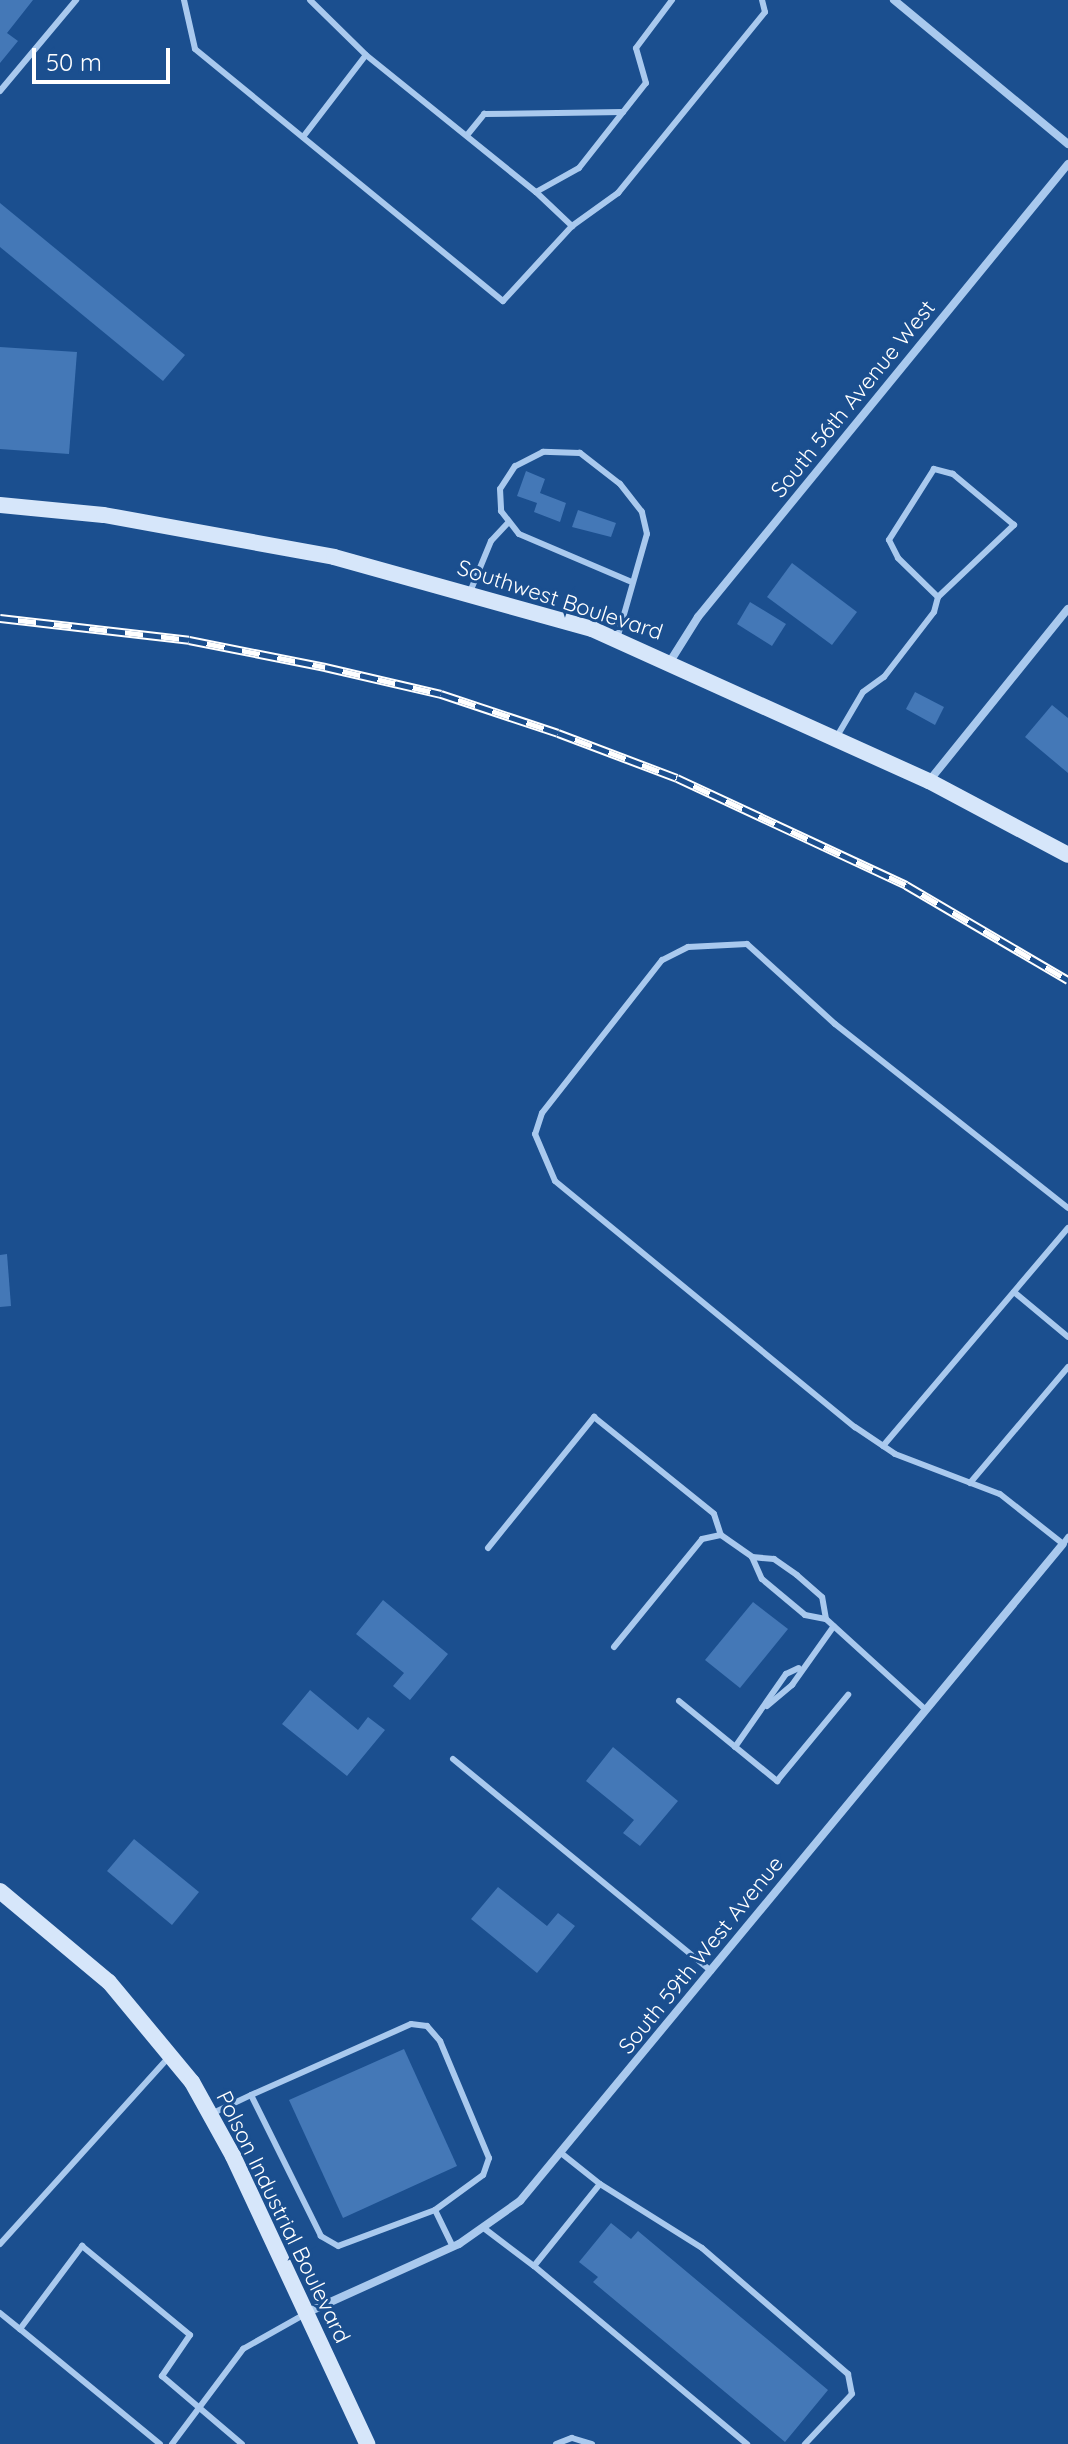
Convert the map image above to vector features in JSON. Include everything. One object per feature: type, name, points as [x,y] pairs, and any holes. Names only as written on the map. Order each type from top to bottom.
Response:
[{"type":"street","points":[[894,0],[1068,144]]},
{"type":"street","name":"South 56th Avenue West","points":[[671,660],[707,606],[1068,164]]},
{"type":"street","name":"Southwest Boulevard","points":[[0,505],[223,534],[470,592],[617,639],[671,660],[929,781],[1068,855]]},
{"type":"street","points":[[929,781],[1068,609]]},
{"type":"street","name":"South 59th West Avenue","points":[[306,2313],[453,2247],[485,2229],[520,2201],[1065,1541]]},
{"type":"street","name":"Polson Industrial Boulevard","points":[[0,1891],[109,1982],[172,2055],[211,2114],[367,2444]]},
{"type":"lane","points":[[0,91],[76,0]]},
{"type":"lane","points":[[184,0],[195,49],[503,301],[572,226],[618,193],[765,12],[762,0]]},
{"type":"lane","points":[[310,0],[366,55],[468,134],[572,226]]},
{"type":"lane","points":[[536,192],[579,168],[646,83],[636,48],[672,0]]},
{"type":"lane","points":[[303,137],[366,55]]},
{"type":"lane","points":[[468,134],[484,114],[623,112]]},
{"type":"lane","points":[[617,639],[629,581],[647,534],[642,512],[620,484],[580,453],[552,450],[515,466],[500,489],[501,511],[509,522],[532,542],[629,581]]},
{"type":"lane","points":[[836,738],[863,692],[920,632],[938,597],[1014,525],[953,474],[934,469],[889,540],[938,597]]},
{"type":"lane","points":[[470,592],[491,541],[509,522]]},
{"type":"lane","points":[[1065,1541],[1000,1494],[883,1446],[555,1181],[535,1134],[542,1113],[662,960],[688,947],[747,944],[835,1024],[1068,1208]]},
{"type":"lane","points":[[883,1446],[1068,1228]]},
{"type":"lane","points":[[1014,1292],[1068,1337]]},
{"type":"lane","points":[[970,1483],[1068,1367]]},
{"type":"lane","points":[[488,1548],[594,1417],[714,1514],[721,1535],[752,1557],[772,1588],[805,1615],[826,1619],[926,1710]]},
{"type":"lane","points":[[614,1647],[702,1539],[721,1535]]},
{"type":"lane","points":[[752,1557],[774,1559],[797,1575],[822,1597],[826,1619]]},
{"type":"lane","points":[[767,1706],[792,1685],[799,1668],[834,1626]]},
{"type":"lane","points":[[735,1747],[767,1706],[786,1674],[799,1668]]},
{"type":"lane","points":[[679,1701],[777,1781],[848,1695]]},
{"type":"lane","points":[[453,1759],[711,1971]]},
{"type":"lane","points":[[211,2114],[251,2095],[411,2024],[427,2026],[440,2041],[489,2158],[483,2175],[435,2210],[346,2246],[327,2241],[251,2095]]},
{"type":"lane","points":[[0,2244],[172,2055]]},
{"type":"lane","points":[[561,2153],[600,2184],[702,2248],[848,2374],[852,2394],[805,2444]]},
{"type":"lane","points":[[534,2266],[600,2184]]},
{"type":"lane","points":[[435,2210],[453,2247]]},
{"type":"lane","points":[[485,2229],[534,2266],[747,2444]]},
{"type":"lane","points":[[20,2329],[82,2246],[190,2335],[162,2376],[197,2409],[242,2444]]},
{"type":"lane","points":[[0,2313],[160,2444]]},
{"type":"lane","points":[[172,2444],[243,2349],[306,2313]]},
{"type":"lane","points":[[556,2444],[572,2438],[592,2444]]},
{"type":"building","points":[[0,0],[33,0],[7,33],[18,41],[0,63]]},
{"type":"building","points":[[0,203],[185,355],[163,381],[0,247]]},
{"type":"building","points":[[0,347],[77,352],[69,454],[0,449]]},
{"type":"building","points":[[526,471],[545,479],[540,493],[566,503],[560,522],[534,512],[537,503],[517,496]]},
{"type":"building","points":[[578,510],[616,523],[611,537],[572,527]]},
{"type":"building","points":[[792,563],[857,612],[832,645],[767,597]]},
{"type":"building","points":[[750,602],[786,624],[772,646],[737,624]]},
{"type":"building","points":[[915,692],[944,707],[935,725],[906,709]]},
{"type":"building","points":[[1052,705],[1068,718],[1068,773],[1025,737]]},
{"type":"building","points":[[7,1254],[11,1306],[0,1307],[0,1255]]},
{"type":"building","points":[[383,1600],[448,1654],[410,1700],[393,1686],[404,1673],[356,1634]]},
{"type":"building","points":[[753,1602],[788,1629],[740,1688],[705,1660]]},
{"type":"building","points":[[310,1690],[358,1730],[368,1717],[385,1730],[347,1776],[282,1724]]},
{"type":"building","points":[[613,1747],[678,1801],[640,1846],[623,1833],[634,1820],[586,1781]]},
{"type":"building","points":[[134,1839],[199,1892],[172,1925],[107,1871]]},
{"type":"building","points":[[498,1887],[547,1926],[558,1913],[575,1926],[537,1973],[471,1919]]},
{"type":"building","points":[[404,2049],[457,2166],[343,2218],[289,2100]]},
{"type":"building","points":[[611,2223],[631,2239],[638,2231],[828,2390],[785,2442],[593,2282],[598,2277],[579,2262]]},
{"type":"railway","points":[[0,618],[189,640],[325,667],[441,694],[558,733],[677,778],[906,885],[1068,980]]}]
